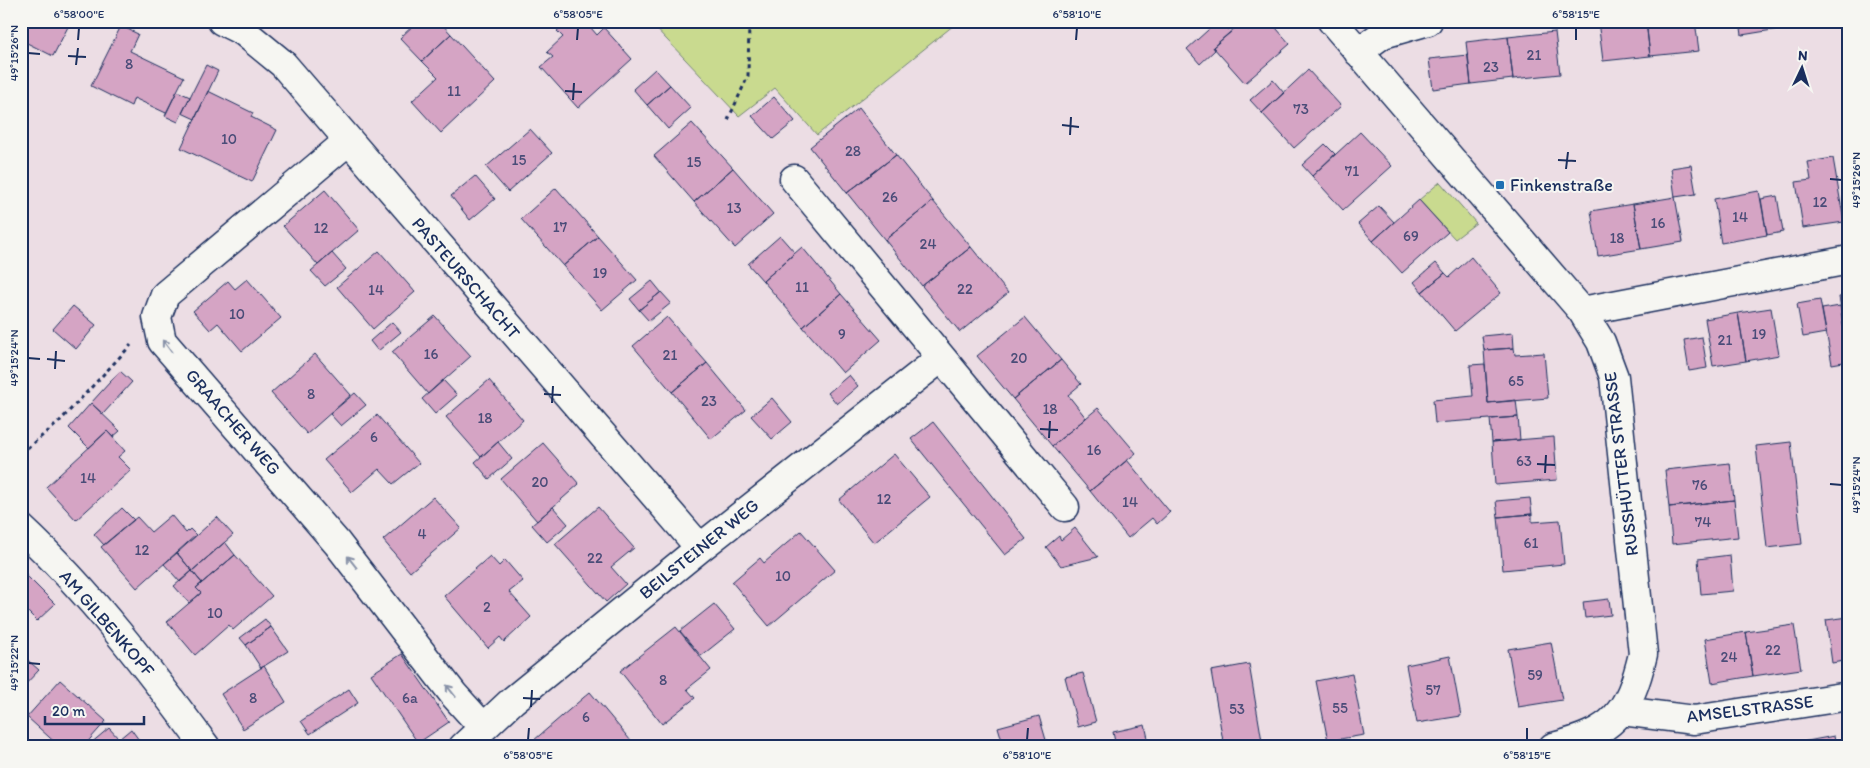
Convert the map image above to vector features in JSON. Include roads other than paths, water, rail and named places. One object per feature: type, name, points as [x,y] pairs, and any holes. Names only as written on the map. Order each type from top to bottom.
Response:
[{"type":"street","name":"PASTEURSCHACHT","points":[[222,21],[244,32],[283,64],[700,548]]},
{"type":"street","name":"RUSSHÜTTER STRASSE","points":[[1332,21],[1582,311],[1601,342],[1614,377],[1644,654],[1636,687],[1622,712],[1604,728],[1583,740],[1553,747]]},
{"type":"street","points":[[1358,52],[1382,34],[1428,21]]},
{"type":"street","name":"GRAACHER WEG","points":[[348,141],[161,306],[162,342],[337,543],[459,701],[483,727]]},
{"type":"street","points":[[794,179],[1065,507]]},
{"type":"street","points":[[1582,311],[1849,260]]},
{"type":"street","name":"BEILSTEINER WEG","points":[[463,747],[512,701],[700,548],[941,358]]},
{"type":"street","name":"AM GILBENKOPF","points":[[21,528],[93,603],[157,681],[206,747]]},
{"type":"street","name":"AMSELSTRASSE","points":[[1622,712],[1694,720],[1849,696]]},
{"type":"place","name":"Finkenstraße","points":[[1500,185]]}]
